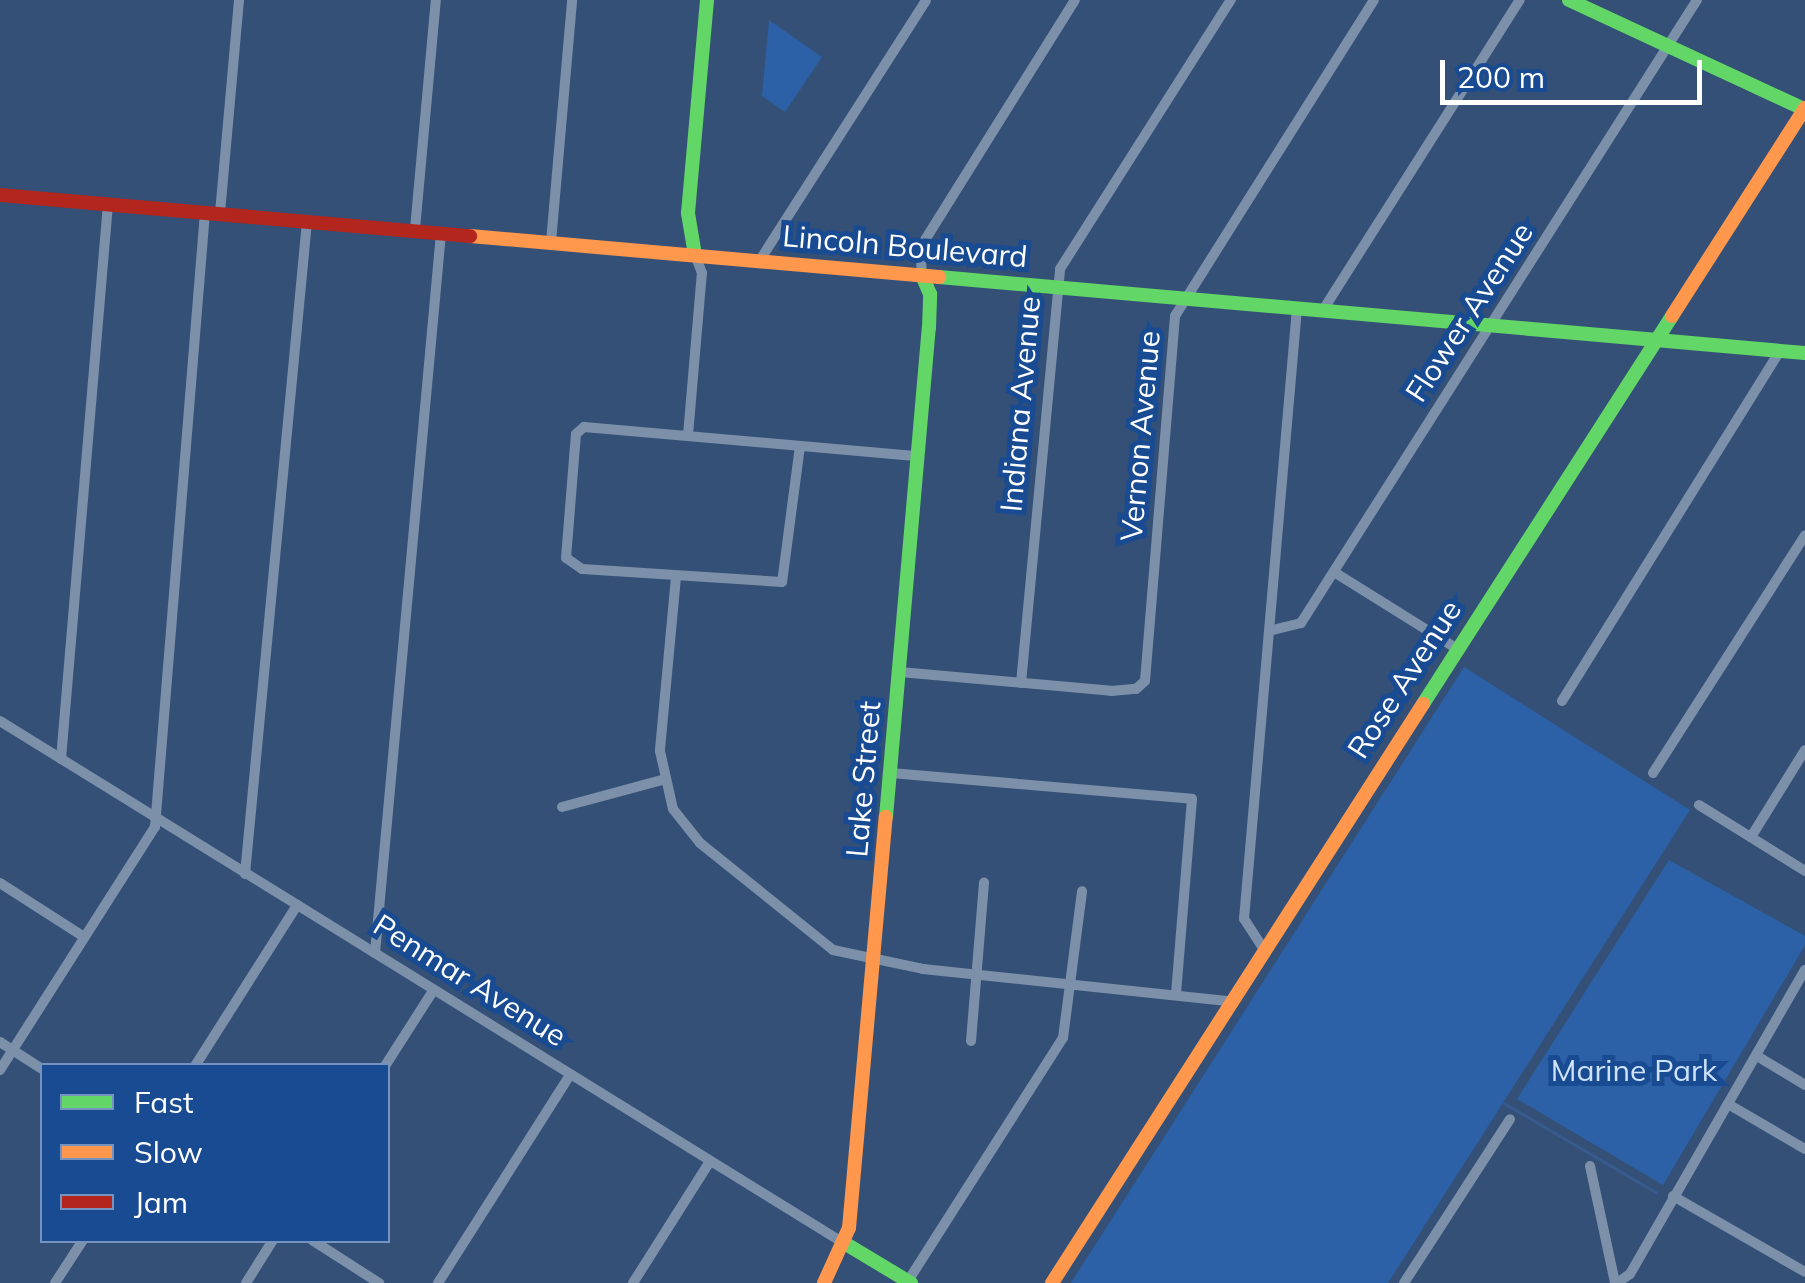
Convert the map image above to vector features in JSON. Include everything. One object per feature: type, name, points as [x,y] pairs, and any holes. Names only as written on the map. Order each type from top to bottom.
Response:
[{"type":"main road","points":[[694,255],[689,197],[706,0]]},
{"type":"main road","points":[[1569,0],[1805,109]]},
{"type":"main road","name":"Rose Avenue","points":[[1052,1283],[1262,948],[1805,109]]},
{"type":"main road","name":"Lincoln Boulevard","points":[[0,195],[1805,353]]},
{"type":"main road","name":"Lake Street","points":[[824,1283],[846,1244],[874,958],[930,294],[922,275]]},
{"type":"main road","name":"Penmar Avenue","points":[[846,1244],[910,1282]]},
{"type":"street","points":[[0,1070],[155,827],[212,212],[238,0]]},
{"type":"street","points":[[416,229],[436,0]]},
{"type":"street","points":[[551,242],[572,0]]},
{"type":"street","points":[[760,260],[926,0]]},
{"type":"street","points":[[922,275],[920,248],[1075,0]]},
{"type":"street","name":"Indiana Avenue","points":[[1021,683],[1055,288],[1060,269],[1231,0]]},
{"type":"street","name":"Vernon Avenue","points":[[1021,683],[1136,690],[1145,681],[1172,349],[1184,298],[1374,0]]},
{"type":"street","points":[[1323,310],[1520,0]]},
{"type":"street","name":"Flower Avenue","points":[[1269,631],[1302,623],[1698,0]]},
{"type":"street","points":[[61,759],[108,203]]},
{"type":"street","points":[[244,874],[308,220]]},
{"type":"street","points":[[375,952],[441,232]]},
{"type":"street","points":[[688,435],[702,274],[694,255]]},
{"type":"street","points":[[1262,948],[1244,919],[1297,307]]},
{"type":"street","points":[[1562,701],[1780,350]]},
{"type":"street","points":[[800,446],[782,582],[676,578],[570,564],[565,550],[578,430],[688,435],[918,456]]},
{"type":"street","points":[[1654,773],[1805,535]]},
{"type":"street","points":[[1334,572],[1457,648]]},
{"type":"street","points":[[676,578],[662,780],[673,809],[708,849],[833,950],[977,974],[1229,1001]]},
{"type":"street","points":[[900,672],[1021,683]]},
{"type":"street","name":"Penmar Avenue","points":[[0,721],[709,1163],[846,1244]]},
{"type":"street","points":[[1751,837],[1805,750]]},
{"type":"street","points":[[891,772],[1192,799],[1176,994]]},
{"type":"street","points":[[562,807],[662,780]]},
{"type":"street","points":[[1699,805],[1805,871]]},
{"type":"street","points":[[971,1041],[984,882]]},
{"type":"street","points":[[0,883],[84,937]]},
{"type":"street","points":[[910,1282],[1063,1038],[1074,984],[1082,891]]},
{"type":"street","points":[[196,1063],[296,905]]},
{"type":"street","points":[[1590,1166],[1616,1283],[1630,1274],[1805,970]]},
{"type":"street","points":[[388,1063],[433,991]]},
{"type":"street","points":[[0,1042],[40,1068]]},
{"type":"street","points":[[1757,1056],[1805,1084]]},
{"type":"street","points":[[438,1283],[570,1075]]},
{"type":"street","points":[[1728,1104],[1805,1149]]},
{"type":"street","points":[[1404,1283],[1510,1119]]},
{"type":"street","points":[[633,1283],[709,1163]]},
{"type":"street","points":[[1673,1196],[1805,1272]]},
{"type":"street","points":[[55,1283],[80,1243]]},
{"type":"street","points":[[246,1283],[271,1243]]},
{"type":"street","points":[[317,1243],[379,1283]]},
{"type":"green space","points":[[769,20],[822,57],[785,112],[762,96]]},
{"type":"green space","points":[[1464,667],[1690,810],[1388,1283],[1071,1283]]},
{"type":"green space","name":"Marine Park","points":[[1669,860],[1805,936],[1805,945],[1663,1185],[1517,1099]]},
{"type":"waterway","points":[[1504,1103],[1656,1192]]},
{"type":"traffic: fast","points":[[695,255],[688,213],[707,0]]},
{"type":"traffic: fast","points":[[1569,0],[1804,109]]},
{"type":"traffic: fast","points":[[886,817],[929,328],[930,294],[922,275]]},
{"type":"traffic: fast","points":[[939,277],[1805,353]]},
{"type":"traffic: fast","points":[[1423,704],[1672,316]]},
{"type":"traffic: fast","points":[[846,1244],[911,1283]]},
{"type":"traffic: slow","points":[[1672,316],[1805,108]]},
{"type":"traffic: slow","points":[[470,236],[939,277]]},
{"type":"traffic: slow","points":[[1052,1283],[1423,704]]},
{"type":"traffic: slow","points":[[824,1283],[849,1228],[886,817]]},
{"type":"traffic: jam","points":[[0,195],[470,236]]}]
